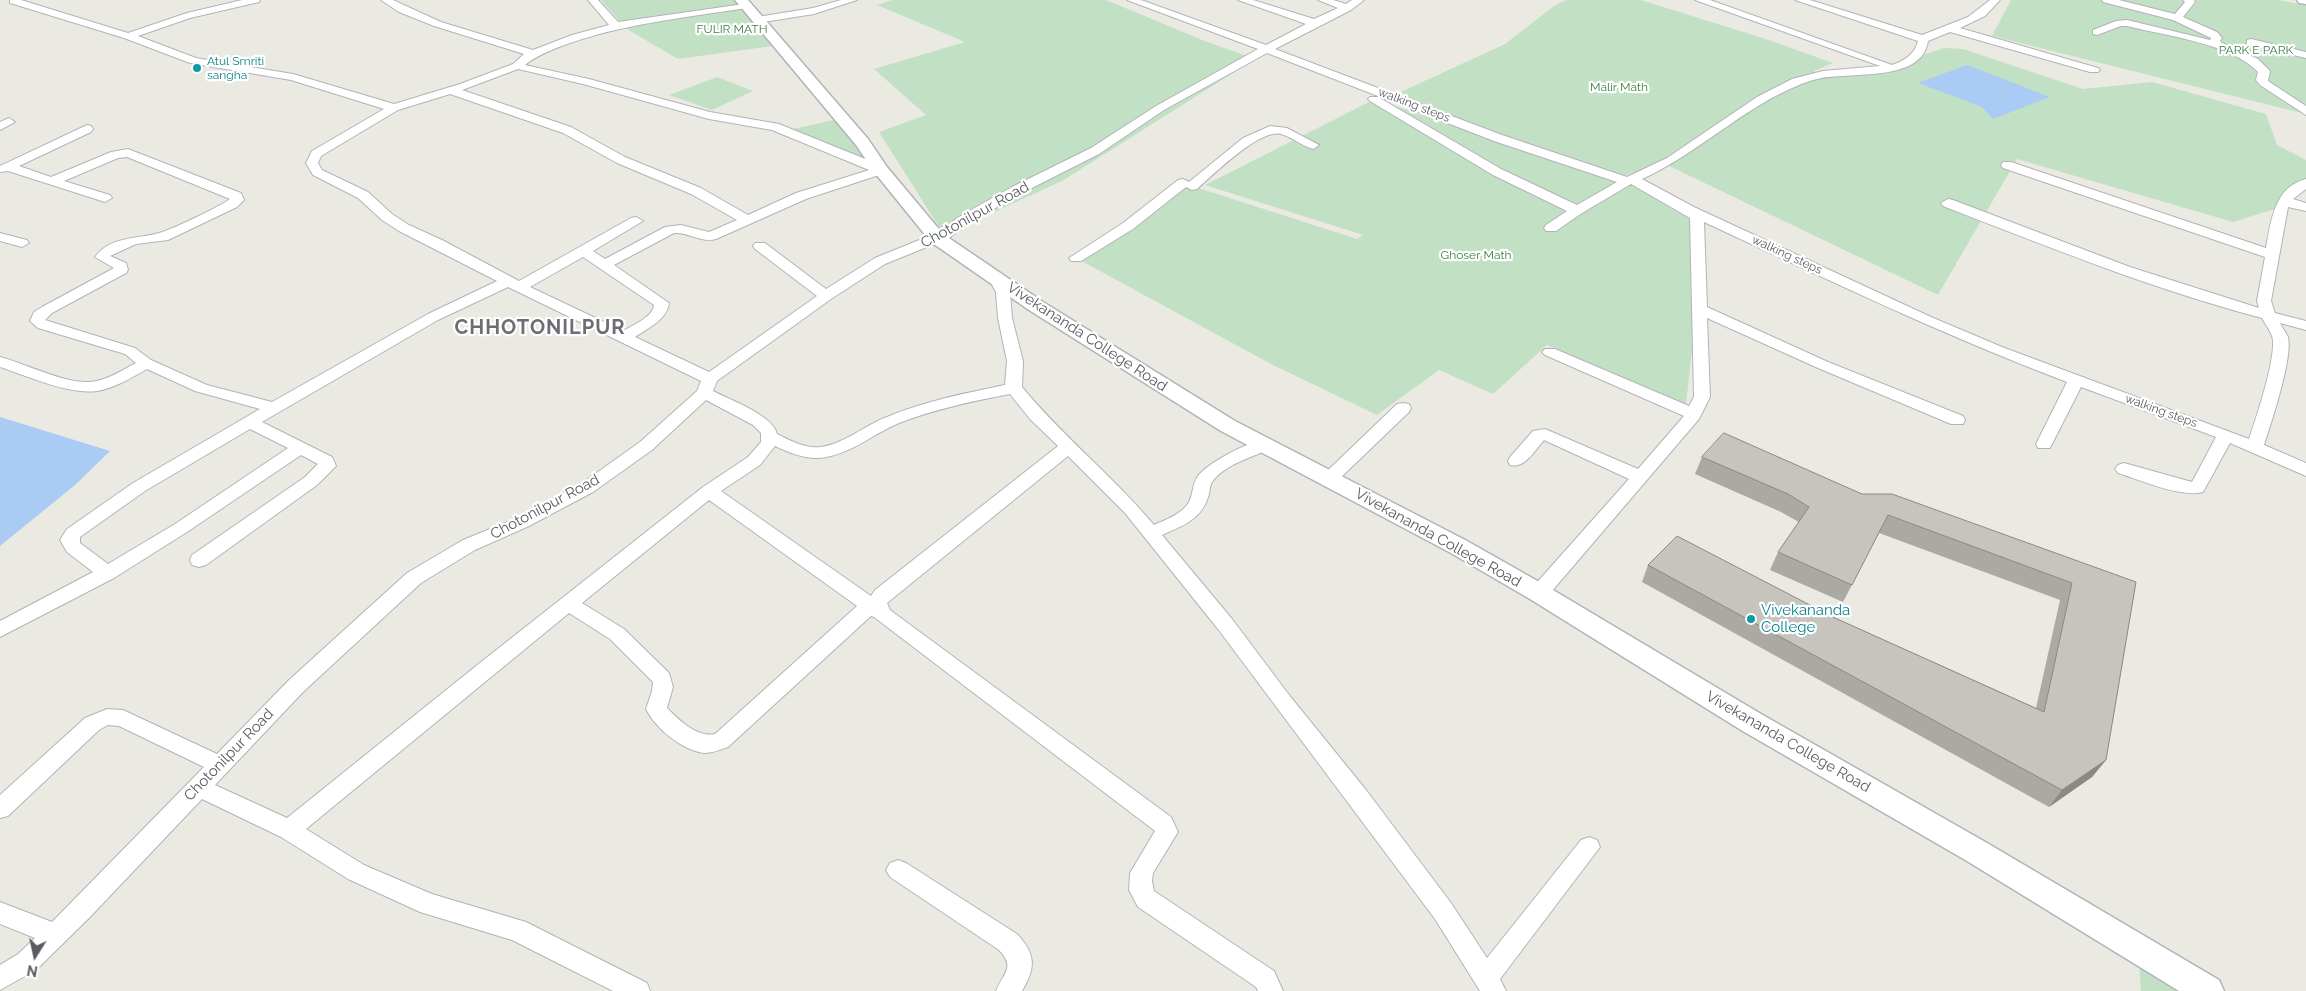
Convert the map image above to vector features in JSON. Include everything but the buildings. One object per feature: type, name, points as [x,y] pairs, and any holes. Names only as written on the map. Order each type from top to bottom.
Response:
[{"type":"street","points":[[201,0],[208,7],[207,11]]},
{"type":"street","points":[[128,36],[207,11],[255,0]]},
{"type":"street","points":[[386,0],[430,23],[528,51],[530,55]]},
{"type":"street","points":[[593,0],[616,26]]},
{"type":"street","points":[[289,830],[709,491],[754,461],[769,443],[769,432],[759,421],[707,386],[624,337],[404,228],[387,217],[364,195],[317,172],[312,163],[316,154],[394,108],[516,66],[530,55],[616,26],[748,8],[814,11],[852,0]]},
{"type":"street","name":"walking steps","points":[[1132,0],[1517,144],[1629,180],[1689,210],[1926,320],[2076,380],[2226,436],[2306,470]]},
{"type":"street","points":[[1243,0],[1315,23]]},
{"type":"street","points":[[1323,0],[1353,4]]},
{"type":"street","points":[[1700,0],[1895,68]]},
{"type":"street","points":[[1800,0],[1923,39],[1977,16],[1990,7],[1995,0]]},
{"type":"street","points":[[2107,0],[2177,18],[2214,34],[2217,38],[2214,41],[2218,45]]},
{"type":"street","points":[[2177,18],[2183,13],[2190,2],[2188,0]]},
{"type":"street","points":[[13,1],[128,36],[194,60],[293,77],[394,108]]},
{"type":"street","name":"Chotonilpur Road","points":[[0,978],[27,962],[296,686],[414,578],[469,545],[523,522],[587,488],[646,446],[707,386],[826,296],[880,261],[937,238],[962,221],[1017,190],[1095,151],[1160,108],[1201,84],[1353,4]]},
{"type":"street","name":"Vivekananda College Road","points":[[748,8],[862,142],[880,170],[937,238],[1061,323],[1202,411],[1330,478],[1539,593],[1751,722],[1977,852],[2208,991]]},
{"type":"street","points":[[2097,32],[2120,23],[2127,23],[2218,45],[2254,61],[2264,70],[2262,80],[2264,83],[2306,111]]},
{"type":"street","points":[[1948,28],[2094,70]]},
{"type":"street","points":[[1551,228],[1577,210],[1629,180],[1675,158],[1740,114],[1792,84],[1819,74],[1895,68],[1921,51],[1923,39]]},
{"type":"street","points":[[2251,42],[2306,55]]},
{"type":"street","points":[[516,66],[585,81],[709,115],[775,127],[880,170]]},
{"type":"street","points":[[1368,88],[1375,99],[1497,172],[1531,191],[1577,210]]},
{"type":"street","points":[[449,90],[566,130],[621,160],[696,191],[747,220]]},
{"type":"street","points":[[4,168],[87,129]]},
{"type":"street","points":[[1076,258],[1128,226],[1188,185],[1247,141],[1270,130],[1284,131],[1313,146]]},
{"type":"street","points":[[52,181],[114,155],[128,153],[236,196],[237,200],[232,204],[163,237],[133,240],[105,253],[102,257],[121,266],[121,270],[39,315],[37,321],[43,325],[130,351],[146,364],[201,388],[274,408]]},
{"type":"street","points":[[2008,165],[2273,255]]},
{"type":"street","points":[[4,168],[105,198]]},
{"type":"street","points":[[603,265],[670,230],[682,228],[699,235],[711,236],[809,192],[880,170]]},
{"type":"street","points":[[2255,448],[2274,386],[2280,346],[2280,337],[2268,316],[2264,301],[2279,216],[2290,193],[2306,183]]},
{"type":"street","points":[[2285,201],[2306,207]]},
{"type":"street","points":[[1948,203],[2139,276],[2306,326]]},
{"type":"street","points":[[1539,593],[1694,414],[1702,397],[1697,216],[1689,210]]},
{"type":"street","points":[[107,573],[74,547],[70,540],[73,533],[140,487],[249,422],[433,317],[514,284],[636,221]]},
{"type":"street","points":[[0,237],[22,243]]},
{"type":"street","points":[[760,246],[826,296]]},
{"type":"street","points":[[582,250],[662,303],[662,310],[654,318],[624,337]]},
{"type":"street","points":[[996,279],[1003,292],[1005,318],[1016,361],[1014,388],[1036,415],[1108,486],[1152,533],[1364,805],[1443,911],[1490,984],[1589,847]]},
{"type":"street","points":[[1699,309],[1823,365],[1957,420]]},
{"type":"street","points":[[1550,352],[1694,414]]},
{"type":"street","points":[[0,362],[77,385],[95,386],[111,382],[146,364]]},
{"type":"street","points":[[2044,444],[2076,380]]},
{"type":"street","points":[[769,437],[808,452],[820,453],[834,449],[892,420],[926,408],[1014,388]]},
{"type":"street","points":[[1330,478],[1403,408]]},
{"type":"street","points":[[199,560],[322,472],[327,466],[326,461],[249,422]]},
{"type":"street","points":[[1516,460],[1539,435],[1545,434],[1640,477]]},
{"type":"street","points":[[2124,469],[2180,486],[2198,488],[2226,436]]},
{"type":"street","points":[[1152,533],[1186,516],[1193,510],[1199,500],[1204,480],[1217,469],[1264,445]]},
{"type":"street","points":[[568,604],[617,634],[662,679],[663,690],[656,709],[660,715],[695,741],[703,744],[721,740],[876,610],[877,602],[882,595],[1068,447]]},
{"type":"street","points":[[0,630],[107,573],[189,523],[300,448]]},
{"type":"street","points":[[709,491],[789,546],[1164,824],[1167,832],[1163,843],[1144,866],[1139,880],[1139,890],[1146,899],[1265,979],[1270,991]]},
{"type":"street","points":[[0,809],[92,724],[104,716],[123,718],[220,765]]},
{"type":"street","points":[[198,787],[289,830],[356,872],[428,904],[517,930],[638,991]]},
{"type":"street","points":[[898,870],[1008,942],[1019,952],[1021,963],[1019,976],[1008,991]]},
{"type":"street","points":[[0,913],[55,934]]},
{"type":"green space","name":"FULIR MATH","points":[[601,0],[741,0],[779,45],[678,59],[620,25],[622,24]]},
{"type":"green space","points":[[892,0],[1106,0],[1202,40],[1255,59],[1062,181],[944,235],[879,132],[926,115],[874,69],[965,42],[877,5]]},
{"type":"green space","name":"Malir Math","points":[[1566,0],[1641,0],[1769,40],[1833,63],[1814,71],[1817,75],[1814,78],[1891,64],[1945,48],[1963,49],[2083,89],[2152,82],[2266,114],[2277,145],[2306,160],[2306,179],[2281,207],[2233,222],[2017,159],[1938,295],[1663,163],[1617,178],[1392,96],[1505,44],[1554,6]]},
{"type":"green space","name":"PARK E PARK","points":[[2011,0],[2277,0],[2306,5],[2306,114],[1992,36]]},
{"type":"green space","points":[[717,77],[753,91],[712,110],[669,95]]},
{"type":"green space","name":"Ghoser Math","points":[[1375,99],[1617,182],[1635,183],[1692,216],[1698,296],[1686,404],[1547,345],[1493,394],[1439,370],[1377,415],[1271,364],[1076,258],[1183,183],[1357,239],[1363,235],[1205,185]]},
{"type":"green space","points":[[838,119],[868,161],[793,129]]},
{"type":"green space","points":[[2138,948],[2209,991],[2141,991]]},
{"type":"water","points":[[1967,65],[2050,97],[1993,119],[1982,107],[1918,83]]},
{"type":"water","points":[[0,417],[110,451],[75,485],[0,546]]},
{"type":"place","name":"Atul Smriti sangha","points":[[197,68]]},
{"type":"place","name":"Vivekananda College","points":[[1751,619]]},
{"type":"district","name":"CHHOTONILPUR","points":[[540,328]]}]
